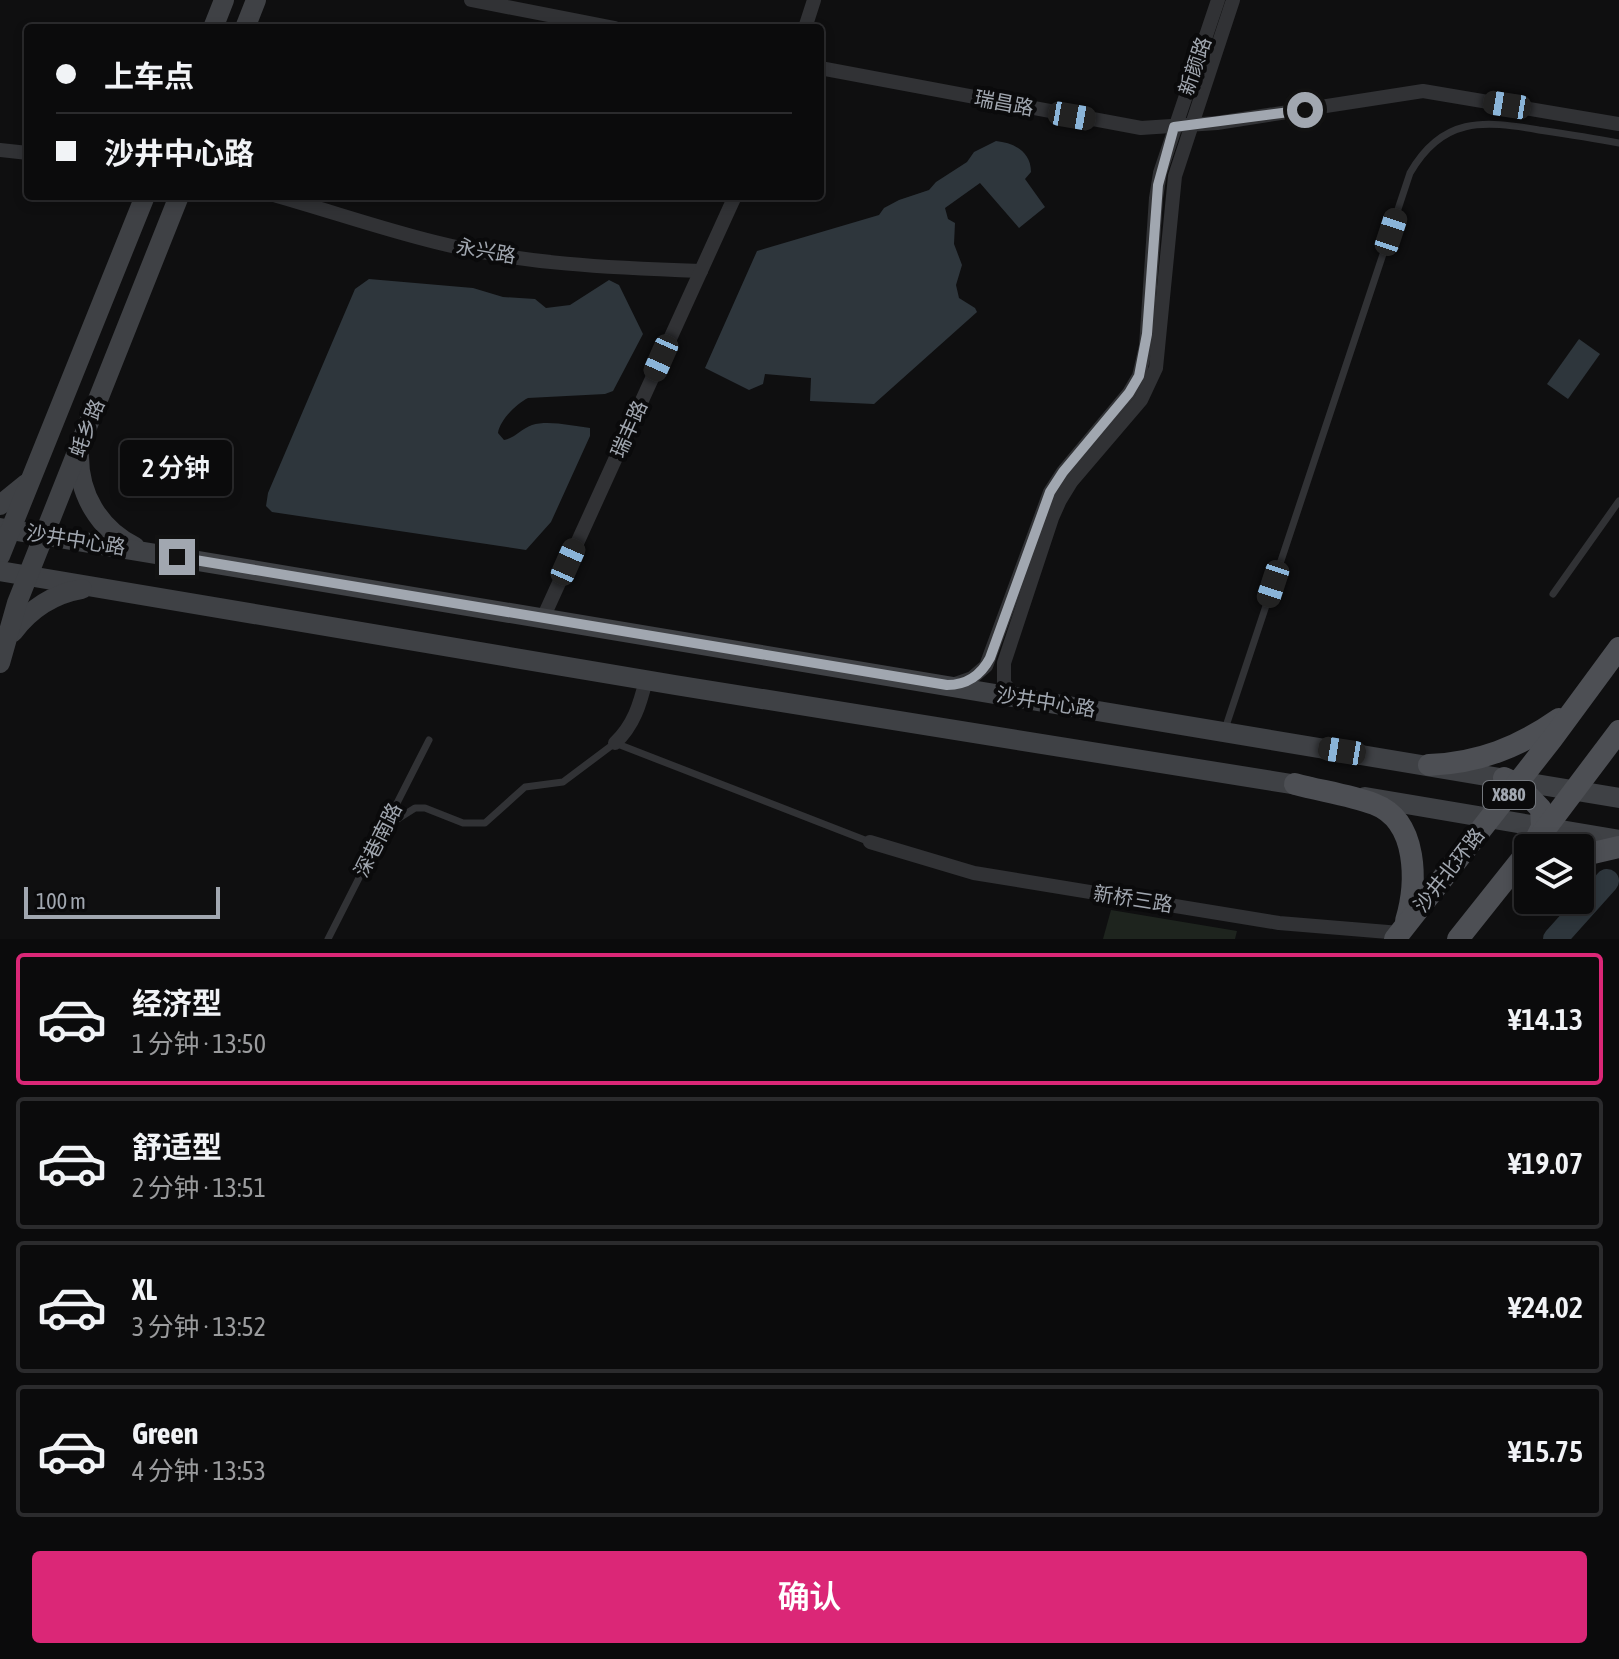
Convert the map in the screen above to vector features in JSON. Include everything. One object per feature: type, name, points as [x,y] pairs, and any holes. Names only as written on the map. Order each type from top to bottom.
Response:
[{"type":"main road","name":"沙井北环路","points":[[1397,936],[1490,818],[1513,781],[1619,648]]},
{"type":"main road","points":[[1429,765],[1478,760],[1504,751],[1553,724],[1583,696]]},
{"type":"main road","name":"X880","points":[[1539,834],[1619,731]]},
{"type":"main road","points":[[1513,781],[1541,809],[1544,827]]},
{"type":"main road","points":[[1295,784],[1377,805],[1402,828],[1411,852],[1413,882],[1409,911],[1397,936]]},
{"type":"main road","points":[[1594,853],[1619,847]]},
{"type":"main road","points":[[1458,939],[1514,882]]},
{"type":"street","points":[[215,24],[224,0]]},
{"type":"street","points":[[247,24],[256,0]]},
{"type":"street","points":[[471,0],[594,24]]},
{"type":"street","points":[[806,24],[814,0]]},
{"type":"street","name":"新颜路","points":[[1015,697],[1004,683],[1004,663],[1052,518],[1071,482],[1141,400],[1156,368],[1171,202],[1182,126],[1218,0]]},
{"type":"street","name":"新颜路","points":[[947,685],[965,682],[986,666],[1050,492],[1129,393],[1139,376],[1147,334],[1158,185],[1233,0]]},
{"type":"street","name":"瑞昌路","points":[[824,69],[1133,127],[1182,126],[1423,91],[1619,124]]},
{"type":"street","points":[[0,150],[24,153]]},
{"type":"street","name":"蚝乡路","points":[[0,556],[5,529],[33,474],[143,200]]},
{"type":"street","name":"蚝乡路","points":[[2,654],[28,575],[177,200]]},
{"type":"street","name":"永兴路","points":[[291,200],[435,242],[483,252],[575,264],[701,271]]},
{"type":"street","name":"瑞丰路","points":[[543,618],[733,200]]},
{"type":"street","points":[[79,446],[81,478],[91,507],[111,531],[146,552]]},
{"type":"street","points":[[0,505],[20,490],[33,474]]},
{"type":"street","name":"沙井中心路","points":[[5,529],[1619,798]]},
{"type":"street","name":"沙井中心路","points":[[0,571],[1619,840]]},
{"type":"street","points":[[2,654],[25,618],[51,599],[71,591],[100,588]]},
{"type":"street","points":[[615,743],[631,724],[646,680]]},
{"type":"street","name":"新桥三路","points":[[870,842],[974,873],[1279,923],[1397,936]]},
{"type":"lane","points":[[1225,731],[1410,173],[1416,163],[1439,138],[1460,128],[1482,123],[1619,143]]},
{"type":"lane","points":[[1553,594],[1619,501]]},
{"type":"lane","name":"深巷南路","points":[[328,939],[429,740]]},
{"type":"lane","points":[[385,827],[415,808],[463,823],[485,823],[525,787],[563,782],[615,743],[870,842]]},
{"type":"shaded area","points":[[996,141],[1015,146],[1025,154],[1031,172],[1025,179],[1045,207],[1019,228],[980,183],[945,208],[948,219],[955,223],[954,244],[962,265],[956,285],[959,298],[977,312],[874,404],[810,401],[811,378],[765,374],[763,384],[749,390],[705,368],[757,251],[879,215],[884,208],[899,200],[929,190],[967,162],[974,152]]},
{"type":"shaded area","points":[[369,279],[473,288],[503,297],[535,299],[546,308],[570,305],[609,280],[619,285],[643,334],[613,391],[528,398],[509,413],[499,428],[498,433],[504,440],[539,424],[590,428],[590,436],[551,522],[526,550],[272,512],[266,506],[268,493],[355,289]]},
{"type":"shaded area","points":[[1579,339],[1600,354],[1568,399],[1547,384]]},
{"type":"shaded area","points":[[1111,910],[1237,931],[1235,939],[1103,939]]},
{"type":"waterway","points":[[1555,939],[1607,881]]},
{"type":"route","points":[[177,557],[958,685],[980,672],[990,658],[1050,492],[1129,393],[1139,376],[1147,334],[1156,198],[1163,159],[1174,127],[1305,110]]}]
